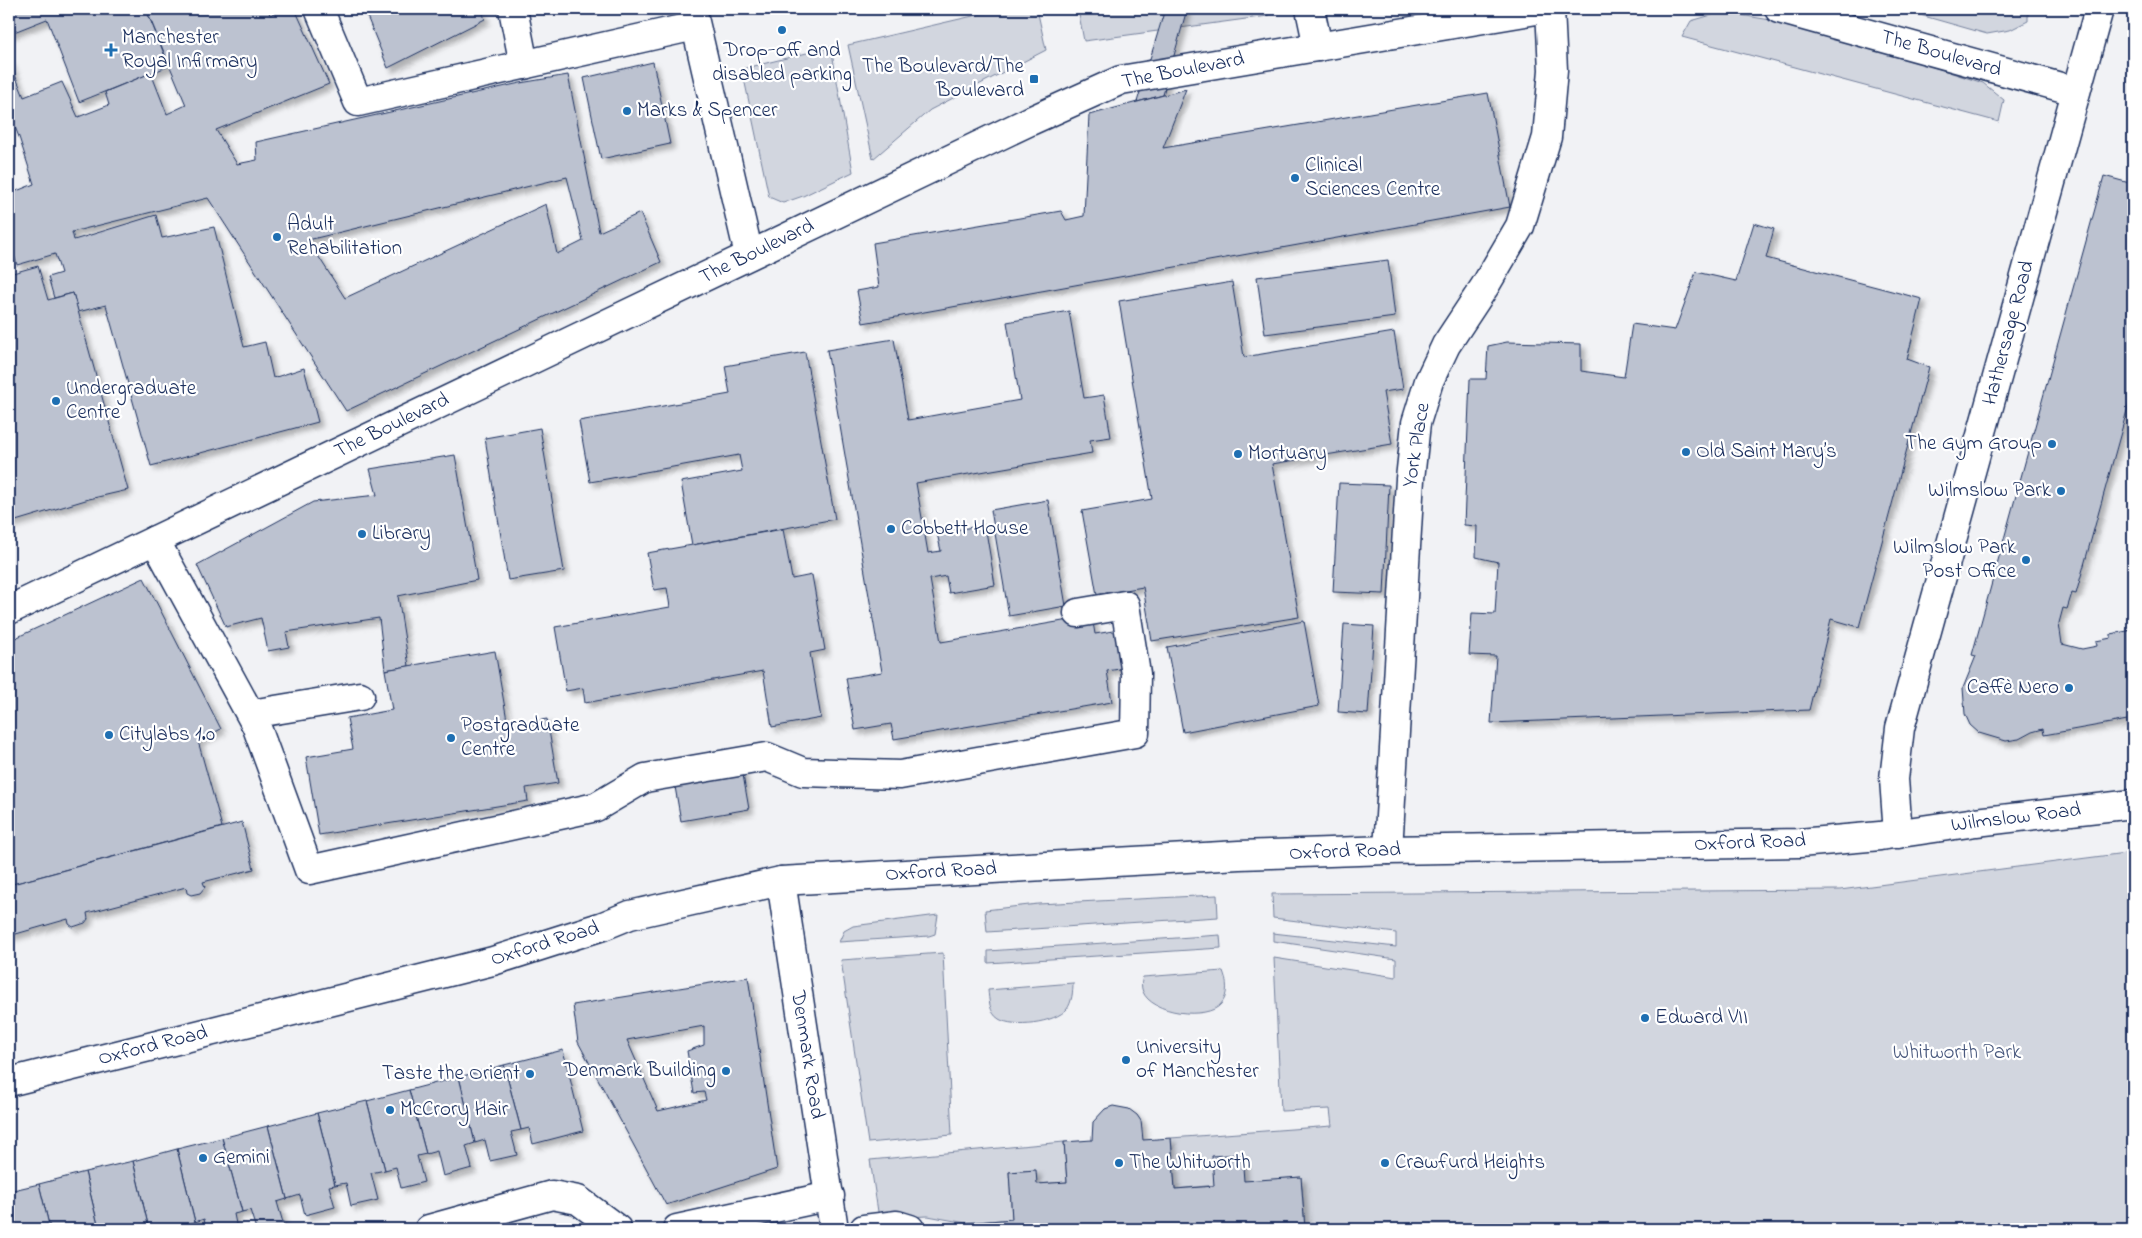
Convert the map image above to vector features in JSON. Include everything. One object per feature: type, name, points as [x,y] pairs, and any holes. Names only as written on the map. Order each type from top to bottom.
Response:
[{"type":"main road","points":[[319,9],[358,102],[524,65],[694,18],[749,256]]},
{"type":"main road","points":[[513,9],[524,65]]},
{"type":"main road","points":[[1310,9],[1318,47]]},
{"type":"main road","name":"The Boulevard","points":[[9,610],[1030,121],[1121,80],[1542,9]]},
{"type":"main road","name":"York Place","points":[[1388,850],[1410,479],[1416,423],[1429,381],[1446,345],[1485,286],[1520,226],[1547,137],[1553,70],[1550,9]]},
{"type":"main road","name":"The Boulevard","points":[[1779,9],[2075,92]]},
{"type":"main road","name":"Hathersage Road","points":[[1898,834],[1894,779],[1900,728],[2099,9]]},
{"type":"main road","points":[[155,540],[256,725],[309,870],[596,807],[645,778],[766,757],[803,772],[900,775],[1135,732],[1136,674],[1125,606],[1078,613]]},
{"type":"main road","points":[[250,714],[360,696]]},
{"type":"main road","name":"Wilmslow Road","points":[[1898,834],[1976,822],[2133,804]]},
{"type":"main road","name":"Oxford Road","points":[[9,1082],[493,961],[603,926],[630,915],[781,881],[1229,855],[1388,850],[1799,843],[1898,834]]},
{"type":"main road","name":"Denmark Road","points":[[781,881],[834,1229]]},
{"type":"main road","points":[[429,1229],[552,1195],[578,1200],[617,1229]]},
{"type":"main road","points":[[677,1229],[830,1196]]},
{"type":"main road","points":[[864,1229],[897,1226],[910,1229]]},
{"type":"green space","points":[[1003,9],[1037,9],[1046,50],[930,110],[873,159],[848,45]]},
{"type":"green space","points":[[1078,9],[1267,9],[1268,16],[1084,41]]},
{"type":"green space","points":[[1899,9],[2024,9],[2028,10],[2028,21],[2010,30],[1987,34]]},
{"type":"green space","points":[[1722,12],[1807,26],[1983,83],[2004,100],[1999,122],[1682,37],[1691,21]]},
{"type":"green space","points":[[831,47],[853,172],[803,196],[783,203],[769,197],[742,69]]},
{"type":"green space","name":"Whitworth Park","points":[[2133,852],[2133,1229],[1305,1229],[1301,1177],[1175,1189],[1171,1138],[1332,1126],[1330,1109],[1281,1111],[1274,958],[1396,977],[1396,959],[1273,941],[1273,933],[1396,947],[1396,933],[1273,918],[1272,894],[1840,890]]},
{"type":"green space","points":[[1217,895],[1218,917],[987,932],[985,910],[1038,904]]},
{"type":"green space","points":[[938,915],[935,934],[929,936],[839,942],[844,931],[853,926]]},
{"type":"green space","points":[[1220,935],[1221,948],[988,963],[988,951]]},
{"type":"green space","points":[[943,953],[952,1135],[868,1143],[841,960]]},
{"type":"green space","points":[[1223,971],[1227,988],[1224,1000],[1213,1010],[1201,1013],[1172,1011],[1158,1006],[1148,999],[1142,989],[1143,977]]},
{"type":"green space","points":[[1073,983],[1071,1000],[1067,1009],[1061,1014],[1044,1021],[1034,1023],[1005,1022],[993,1013],[990,1006],[988,990]]},
{"type":"green space","points":[[1064,1142],[1067,1182],[1037,1184],[1035,1170],[1009,1172],[1012,1219],[966,1223],[928,1216],[879,1218],[870,1160]]},
{"type":"building","name":"Manchester Royal Infirmary","points":[[9,9],[146,9],[169,66],[79,102],[47,19],[9,34]]},
{"type":"building","name":"Adult Rehabilitation","points":[[146,9],[268,9],[270,15],[283,9],[295,9],[329,84],[216,130],[237,164],[257,160],[256,142],[520,83],[568,75],[599,232],[640,213],[661,262],[346,411],[208,198],[72,232],[74,240],[156,215],[162,238],[214,227],[244,347],[265,342],[273,378],[304,368],[318,422],[151,466],[106,305],[78,312],[73,293],[54,298],[48,277],[61,273],[55,254],[17,265],[9,237],[9,194],[34,184],[9,112],[9,60],[24,97],[62,82],[78,117],[109,105],[105,92],[151,73],[167,114],[186,105]],"holes":[[[567,177],[583,241],[557,254],[546,204],[345,298],[308,240]]]},
{"type":"building","points":[[364,9],[481,9],[485,19],[388,68]]},
{"type":"building","points":[[1165,9],[1187,9],[1163,95],[1137,102]]},
{"type":"building","name":"Marks & Spencer","points":[[653,62],[670,144],[601,159],[584,78]]},
{"type":"building","name":"Clinical Sciences Centre","points":[[1186,89],[1163,148],[1488,93],[1510,207],[863,323],[857,291],[879,287],[873,243],[1061,211],[1066,220],[1084,216],[1089,115]]},
{"type":"building","name":"Wilmslow Park","points":[[2104,176],[2133,184],[2133,389],[2076,594],[2072,593],[2067,609],[2063,608],[2059,623],[2062,644],[2082,649],[2097,646],[2096,641],[2111,638],[2111,634],[2133,630],[2133,719],[2044,735],[2043,729],[2019,739],[2006,741],[1979,733],[1970,725],[1965,714],[1963,688],[1976,656],[1972,655]]},
{"type":"building","name":"Old Saint Mary’s","points":[[1754,223],[1774,229],[1766,258],[1922,299],[1907,359],[1929,367],[1859,627],[1831,619],[1809,710],[1491,723],[1496,656],[1469,655],[1472,613],[1495,614],[1498,562],[1476,557],[1477,526],[1464,525],[1470,379],[1486,379],[1488,346],[1507,342],[1581,344],[1581,371],[1624,377],[1632,324],[1675,330],[1696,272],[1736,281]]},
{"type":"building","points":[[1388,260],[1395,317],[1265,334],[1257,277]]},
{"type":"building","name":"Undergraduate Centre","points":[[38,266],[48,300],[73,293],[128,490],[89,499],[9,523],[9,274]]},
{"type":"building","name":"Mortuary","points":[[1232,282],[1244,357],[1394,332],[1403,389],[1383,392],[1392,444],[1272,464],[1299,617],[1152,641],[1143,587],[1097,595],[1082,511],[1152,499],[1119,301]]},
{"type":"building","name":"Cobbett House","points":[[1069,311],[1084,398],[1104,395],[1111,437],[1090,440],[1092,453],[916,483],[928,553],[941,551],[937,533],[985,525],[995,585],[949,593],[946,576],[930,579],[941,642],[1092,616],[1095,634],[1125,629],[1132,667],[1107,671],[1112,702],[894,739],[891,724],[855,730],[846,678],[882,672],[827,350],[894,339],[908,420],[1020,400],[1007,322]]},
{"type":"building","points":[[805,352],[835,519],[692,545],[681,482],[742,471],[739,455],[590,482],[579,421],[730,394],[725,366]]},
{"type":"building","points":[[540,428],[564,571],[508,580],[485,438]]},
{"type":"building","name":"Library","points":[[455,455],[477,580],[398,596],[409,666],[385,670],[379,618],[286,632],[289,647],[268,651],[261,618],[226,627],[197,565],[313,502],[377,495],[370,469]]},
{"type":"building","points":[[1339,483],[1389,485],[1384,594],[1333,592]]},
{"type":"building","points":[[1048,500],[1066,606],[1009,616],[991,510]]},
{"type":"building","points":[[783,529],[792,579],[812,575],[825,650],[810,653],[821,718],[772,727],[763,671],[585,703],[583,688],[566,691],[555,627],[670,607],[667,588],[654,590],[647,553]]},
{"type":"building","name":"Citylabs 1.0","points":[[144,578],[221,729],[198,741],[222,827],[9,885],[9,641]]},
{"type":"building","points":[[1304,621],[1319,706],[1183,732],[1167,647]]},
{"type":"building","points":[[1344,624],[1374,626],[1368,714],[1338,712]]},
{"type":"building","name":"Postgraduate Centre","points":[[495,651],[508,726],[547,719],[558,783],[526,788],[528,801],[319,835],[306,757],[353,749],[347,718],[392,710],[385,670]]},
{"type":"building","points":[[742,769],[749,809],[681,821],[674,781]]},
{"type":"building","points":[[242,822],[254,869],[203,882],[205,887],[200,893],[191,895],[187,893],[186,887],[87,913],[88,919],[85,923],[73,927],[69,924],[68,919],[9,936],[9,885]]},
{"type":"building","name":"Denmark Building","points":[[748,977],[777,1169],[666,1205],[578,1042],[573,1005]],"holes":[[[704,1026],[704,1045],[687,1051],[694,1093],[704,1092],[706,1100],[658,1111],[627,1040]]]},
{"type":"building","points":[[563,1050],[583,1131],[533,1144],[529,1128],[521,1130],[504,1065]]},
{"type":"building","points":[[504,1065],[521,1130],[511,1132],[517,1155],[490,1161],[485,1140],[475,1143],[459,1077]]},
{"type":"building","points":[[459,1077],[475,1143],[466,1146],[472,1168],[443,1176],[437,1151],[426,1154],[409,1090]]},
{"type":"building","points":[[409,1090],[426,1154],[417,1156],[424,1182],[401,1188],[396,1167],[385,1170],[367,1101]]},
{"type":"building","points":[[367,1101],[385,1170],[371,1173],[378,1200],[351,1206],[346,1183],[335,1185],[317,1113]]},
{"type":"building","name":"The Whitworth","points":[[1113,1106],[1129,1109],[1137,1115],[1141,1121],[1143,1140],[1171,1138],[1175,1189],[1214,1186],[1212,1156],[1242,1154],[1244,1181],[1301,1177],[1305,1229],[966,1229],[966,1223],[1012,1219],[1009,1172],[1036,1170],[1037,1184],[1067,1182],[1064,1142],[1092,1140],[1093,1122],[1105,1109]]},
{"type":"building","points":[[317,1113],[335,1185],[329,1186],[335,1207],[305,1215],[300,1195],[287,1199],[268,1126]]},
{"type":"building","points":[[268,1126],[287,1199],[277,1202],[284,1226],[272,1229],[256,1229],[250,1210],[242,1212],[222,1138]]},
{"type":"building","points":[[222,1138],[242,1212],[234,1214],[237,1229],[206,1229],[204,1219],[195,1222],[177,1149]]},
{"type":"building","points":[[177,1149],[195,1222],[181,1225],[183,1229],[149,1229],[133,1161]]},
{"type":"building","points":[[133,1161],[149,1229],[99,1229],[85,1172]]},
{"type":"building","points":[[85,1172],[99,1229],[50,1229],[39,1184]]},
{"type":"building","points":[[39,1184],[50,1229],[9,1229],[9,1191]]},
{"type":"place","name":"Drop-off and disabled parking","points":[[782,30]]},
{"type":"place","name":"Manchester Royal Infirmary","points":[[111,50]]},
{"type":"place","name":"The Boulevard/The Boulevard","points":[[1034,79]]},
{"type":"place","name":"Marks & Spencer","points":[[627,111]]},
{"type":"place","name":"Clinical Sciences Centre","points":[[1295,178]]},
{"type":"place","name":"Adult Rehabilitation","points":[[277,237]]},
{"type":"place","name":"Undergraduate Centre","points":[[56,401]]},
{"type":"place","name":"The Gym Group","points":[[2052,444]]},
{"type":"place","name":"Old Saint Mary’s","points":[[1686,452]]},
{"type":"place","name":"Mortuary","points":[[1238,454]]},
{"type":"place","name":"Wilmslow Park","points":[[2061,491]]},
{"type":"place","name":"Cobbett House","points":[[891,529]]},
{"type":"place","name":"Library","points":[[362,534]]},
{"type":"place","name":"Wilmslow Park Post Office","points":[[2026,560]]},
{"type":"place","name":"Caffè Nero","points":[[2069,688]]},
{"type":"place","name":"Citylabs 1.0","points":[[109,735]]},
{"type":"place","name":"Postgraduate Centre","points":[[451,738]]},
{"type":"place","name":"Edward VII","points":[[1645,1018]]},
{"type":"place","name":"University of Manchester","points":[[1126,1060]]},
{"type":"place","name":"Denmark Building","points":[[726,1071]]},
{"type":"place","name":"Taste the Orient","points":[[530,1074]]},
{"type":"place","name":"McCrory Hair","points":[[390,1110]]},
{"type":"place","name":"Gemini","points":[[203,1158]]},
{"type":"place","name":"The Whitworth","points":[[1119,1163]]},
{"type":"place","name":"Crawfurd Heights","points":[[1385,1163]]}]
